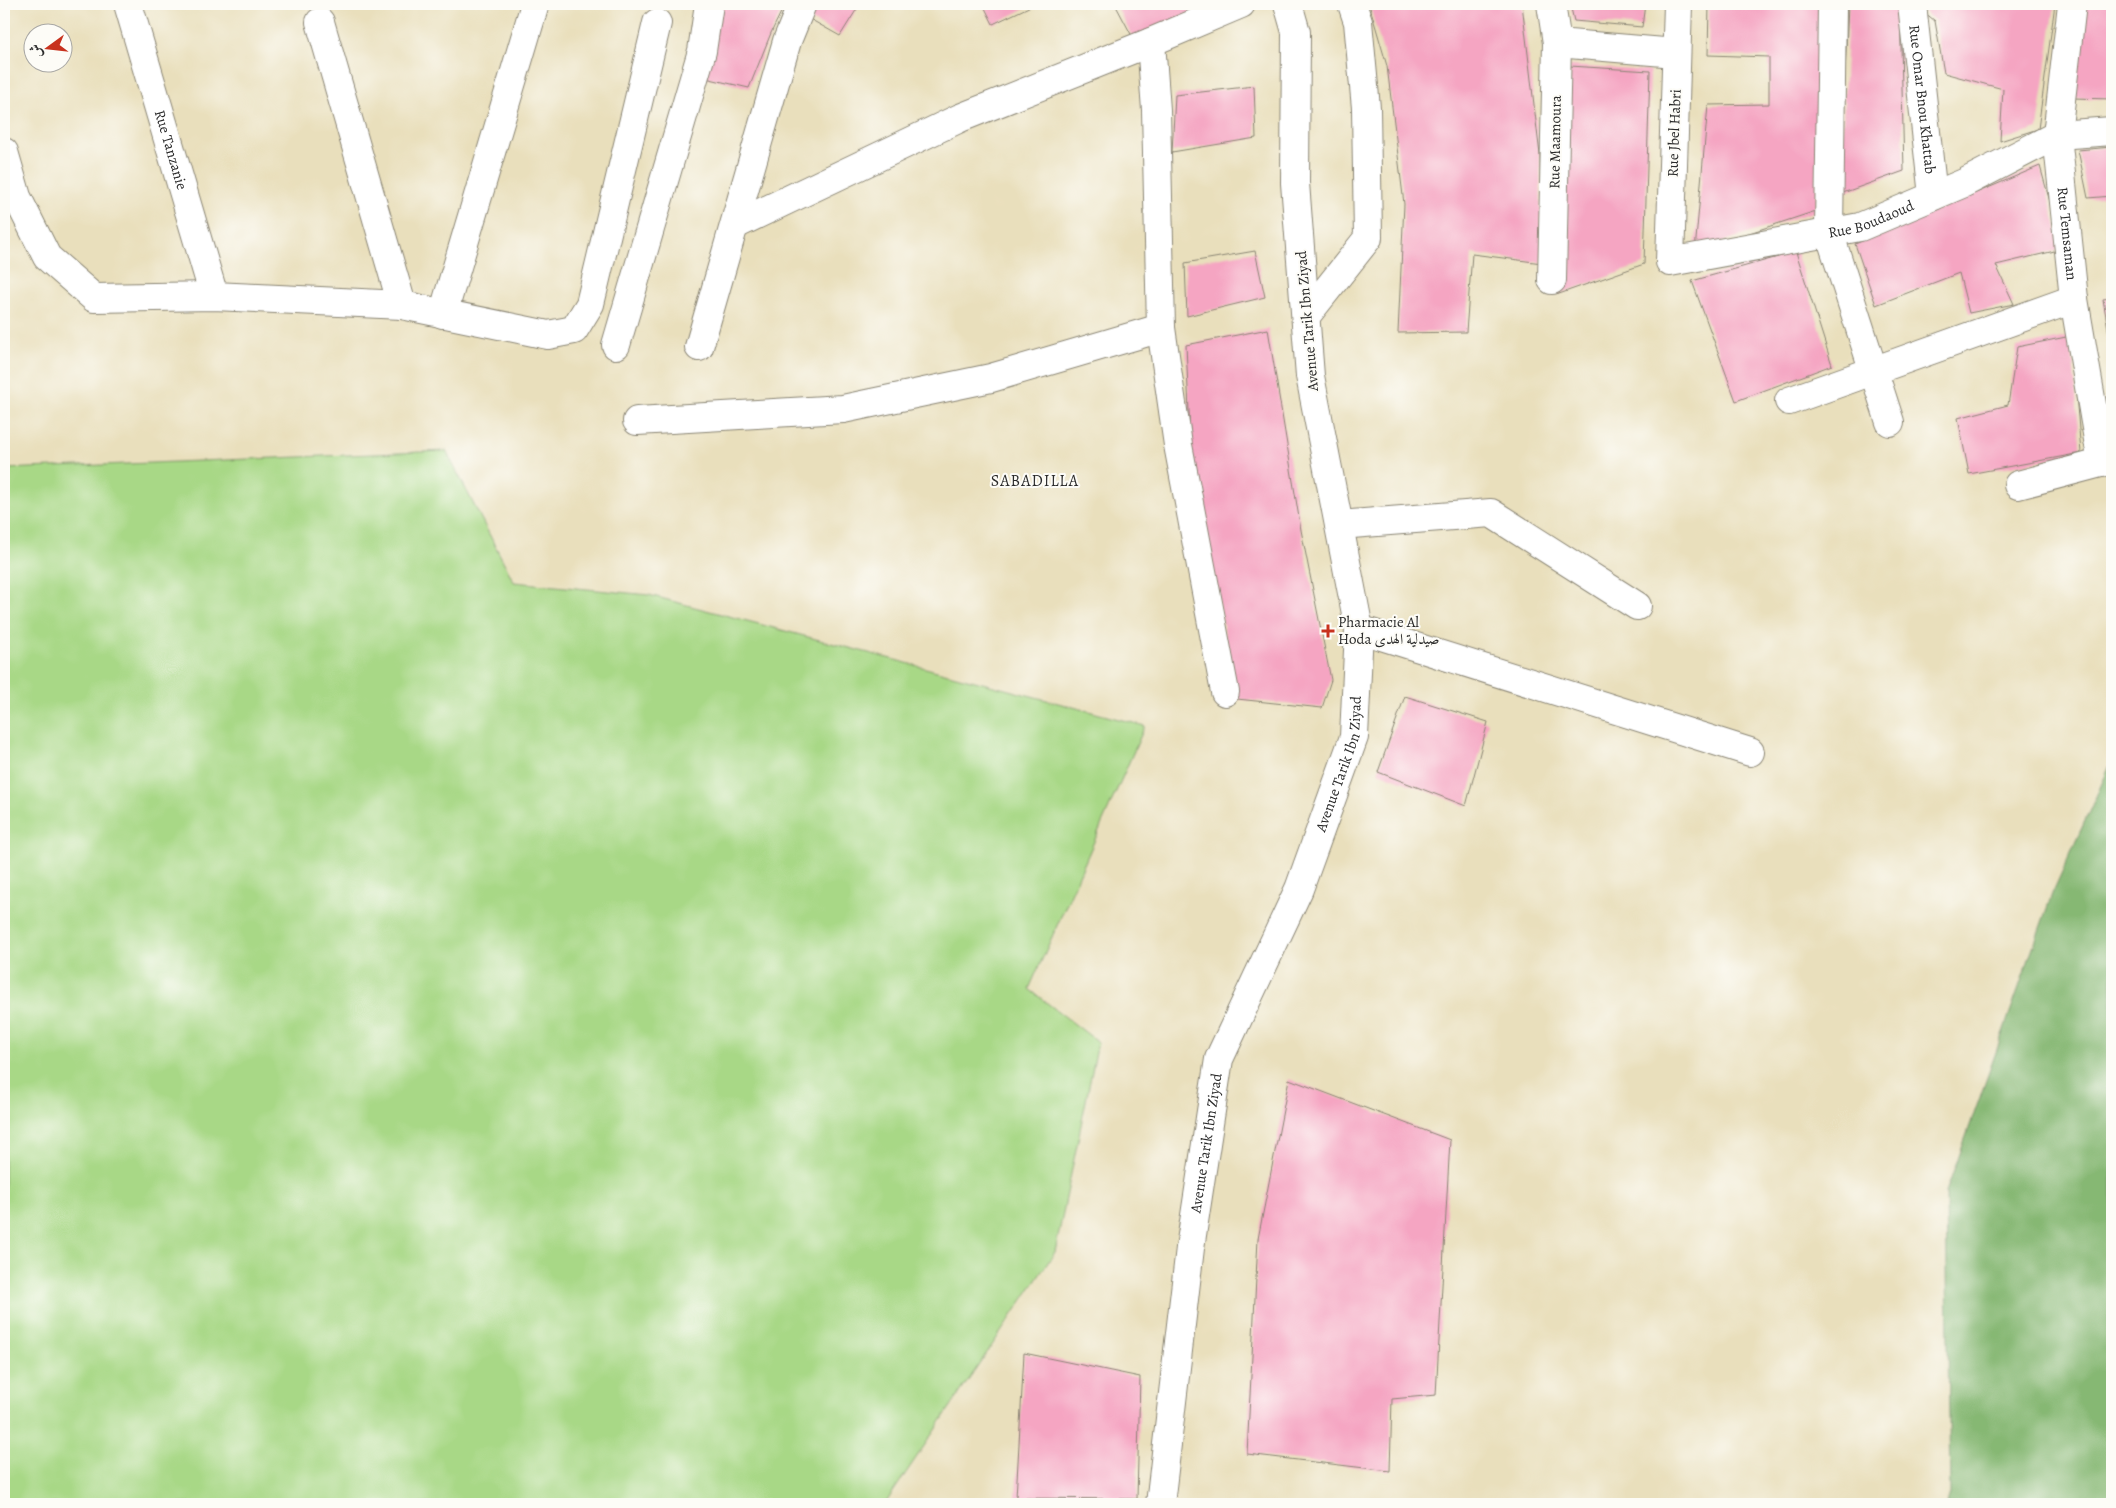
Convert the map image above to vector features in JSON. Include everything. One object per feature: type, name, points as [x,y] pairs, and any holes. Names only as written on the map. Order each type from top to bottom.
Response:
[{"type":"street","name":"Rue Tanzanie","points":[[128,4],[214,296]]},
{"type":"street","points":[[444,314],[535,4]]},
{"type":"street","points":[[616,345],[702,51],[709,4]]},
{"type":"street","points":[[699,347],[787,41],[802,4]]},
{"type":"street","points":[[734,225],[960,118],[1241,4]]},
{"type":"street","name":"Avenue Tarik Ibn Ziyad","points":[[1160,1504],[1190,1248],[1219,1059],[1299,889],[1354,737],[1359,629],[1310,376],[1295,183],[1296,32],[1288,4]]},
{"type":"street","points":[[1306,316],[1368,238],[1366,108],[1358,22],[1352,4]]},
{"type":"street","name":"Rue Maamoura","points":[[1551,4],[1557,43],[1552,280]]},
{"type":"street","name":"Rue Jbel Habri","points":[[1670,262],[1678,4]]},
{"type":"street","points":[[1832,4],[1829,232],[1890,422]]},
{"type":"street","name":"Rue Omar Bnou Khattab","points":[[1912,4],[1933,196]]},
{"type":"street","name":"Rue Temsaman","points":[[2072,4],[2057,135],[2074,299],[2107,462]]},
{"type":"street","points":[[320,22],[402,305]]},
{"type":"street","points":[[4,152],[17,197],[47,257],[94,298],[214,296],[402,305],[548,335],[574,330],[590,304],[657,23]]},
{"type":"street","points":[[1151,42],[1156,110],[1161,328],[1178,445],[1225,692]]},
{"type":"street","points":[[1557,43],[1676,53]]},
{"type":"street","points":[[2057,135],[2112,131]]},
{"type":"street","name":"Rue Boudaoud","points":[[1670,262],[1860,227],[1964,182],[2057,135]]},
{"type":"street","points":[[1789,401],[2074,299]]},
{"type":"street","points":[[637,421],[843,408],[991,378],[1161,328]]},
{"type":"street","points":[[2018,485],[2107,462]]},
{"type":"street","points":[[1339,525],[1491,513],[1637,606]]},
{"type":"street","points":[[1359,629],[1750,752]]},
{"type":"green space","points":[[446,451],[514,582],[649,595],[1145,726],[1029,989],[1098,1042],[1055,1252],[885,1504],[4,1504],[4,469]]},
{"type":"green space","points":[[2112,761],[2112,1504],[1947,1504],[1950,1494],[1946,1193],[2052,894]]},
{"type":"building","points":[[717,4],[785,4],[749,88],[701,77]]},
{"type":"building","points":[[814,4],[860,4],[840,36],[808,18]]},
{"type":"building","points":[[983,4],[1035,4],[993,24]]},
{"type":"building","points":[[1115,4],[1213,4],[1133,38]]},
{"type":"building","points":[[1369,4],[1522,4],[1540,155],[1542,263],[1472,254],[1466,332],[1398,333],[1404,204],[1387,66]]},
{"type":"building","points":[[1570,4],[1645,4],[1642,27],[1574,21]]},
{"type":"building","points":[[1709,4],[1824,4],[1816,211],[1695,251],[1708,105],[1769,104],[1769,57],[1708,55]]},
{"type":"building","points":[[1848,4],[1900,4],[1904,171],[1840,194]]},
{"type":"building","points":[[1924,4],[2055,4],[2038,129],[2000,141],[2003,89],[1944,73],[1935,21],[1924,12]]},
{"type":"building","points":[[2083,4],[2112,4],[2112,99],[2072,98]]},
{"type":"building","points":[[1570,66],[1650,71],[1644,264],[1559,294]]},
{"type":"building","points":[[1254,86],[1256,138],[1172,152],[1175,95]]},
{"type":"building","points":[[2112,147],[2112,196],[2088,198],[2078,150]]},
{"type":"building","points":[[2040,166],[2063,249],[1996,265],[2014,304],[1969,313],[1959,273],[1876,305],[1855,244]]},
{"type":"building","points":[[1255,251],[1265,297],[1187,316],[1185,263]]},
{"type":"building","points":[[1796,252],[1832,365],[1736,401],[1692,281]]},
{"type":"building","points":[[2112,298],[2112,347],[2111,347],[2103,299]]},
{"type":"building","points":[[1268,329],[1301,530],[1331,680],[1322,708],[1237,699],[1191,455],[1186,345]]},
{"type":"building","points":[[2071,336],[2081,453],[1969,474],[1958,418],[2008,405],[2017,347]]},
{"type":"building","points":[[1405,696],[1488,722],[1466,806],[1378,772]]},
{"type":"building","points":[[1289,1079],[1450,1140],[1436,1395],[1392,1399],[1390,1471],[1247,1454],[1258,1239]]},
{"type":"building","points":[[1024,1353],[1140,1377],[1137,1499],[1016,1498]]},
{"type":"place","name":"Pharmacie Al Hoda صيدلية الهدى","points":[[1328,631]]},
{"type":"district","name":"SABADILLA","points":[[1035,481]]}]
